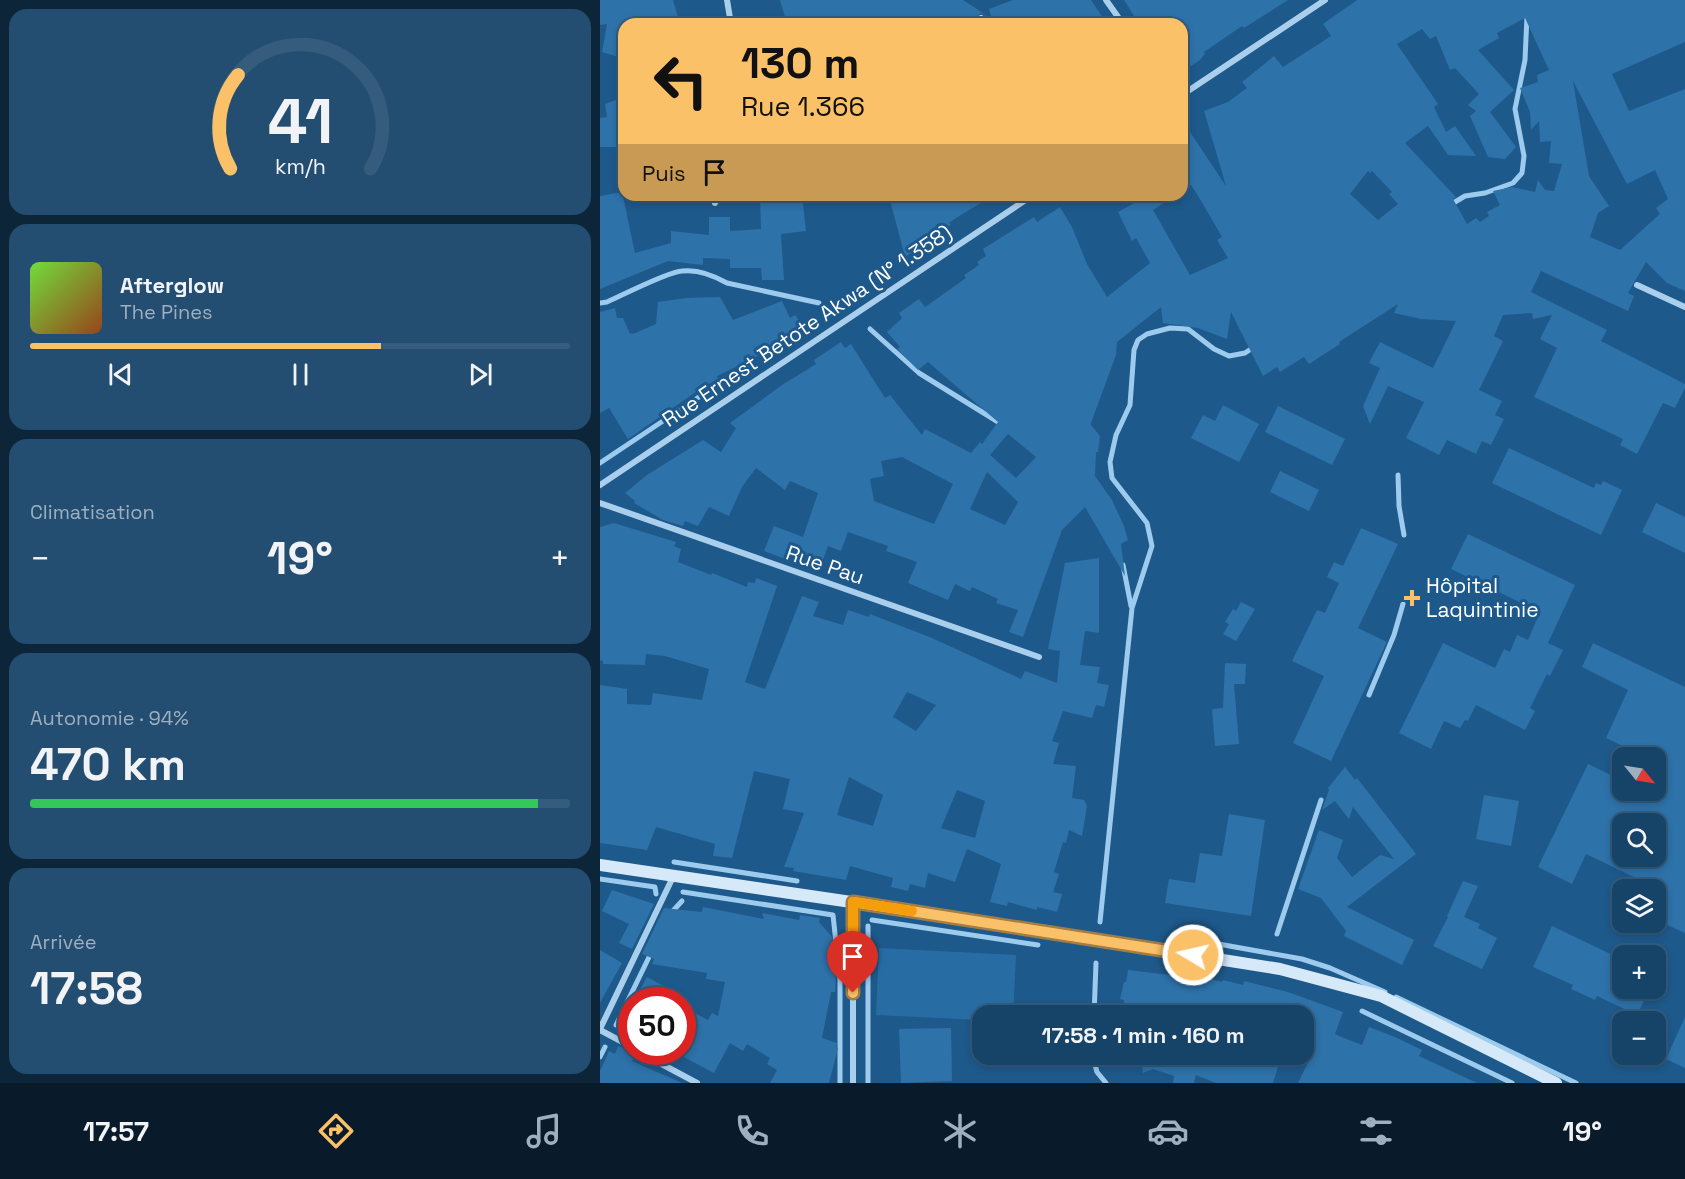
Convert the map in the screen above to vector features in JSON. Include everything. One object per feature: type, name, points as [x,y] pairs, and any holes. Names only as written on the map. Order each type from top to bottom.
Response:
[{"type":"main road","points":[[600,865],[1280,969],[1381,996],[1556,1083]]},
{"type":"street","points":[[727,0],[730,18]]},
{"type":"street","points":[[1106,0],[1119,18]]},
{"type":"street","points":[[1188,91],[1324,0]]},
{"type":"street","name":"Rue Ernest Betote Akwa (N° 1.358)","points":[[600,484],[1024,201]]},
{"type":"street","points":[[1637,285],[1685,307]]},
{"type":"street","name":"Rue Pau","points":[[600,503],[1039,657]]},
{"type":"street","points":[[618,1040],[600,1030],[674,876]]},
{"type":"street","points":[[853,902],[853,1083]]},
{"type":"street","points":[[663,1065],[697,1083]]},
{"type":"shaded area","points":[[879,948],[1016,955],[1014,1005],[972,1005],[972,1020],[876,1015]]},
{"type":"building","points":[[600,0],[673,0],[678,18],[618,18],[618,57],[602,52],[607,24],[600,25]]},
{"type":"building","points":[[780,0],[963,0],[990,18],[986,18],[981,13],[976,18],[785,18]]},
{"type":"building","points":[[1013,0],[1091,0],[1103,18],[992,18],[989,9]]},
{"type":"building","points":[[1124,0],[1288,0],[1244,28],[1242,26],[1204,52],[1200,60],[1188,68],[1188,18],[1135,18]]},
{"type":"building","points":[[1357,0],[1685,0],[1685,42],[1612,74],[1629,111],[1685,89],[1685,291],[1667,283],[1646,262],[1628,293],[1634,296],[1628,311],[1541,271],[1531,292],[1607,330],[1601,341],[1685,384],[1675,408],[1663,403],[1637,454],[1620,445],[1623,439],[1534,397],[1557,348],[1540,339],[1552,315],[1533,319],[1532,313],[1503,315],[1494,336],[1503,341],[1479,390],[1502,401],[1495,415],[1504,419],[1491,445],[1482,441],[1476,454],[1447,440],[1439,455],[1406,438],[1424,402],[1388,386],[1370,424],[1363,406],[1380,368],[1369,363],[1380,342],[1433,368],[1456,321],[1421,319],[1394,313],[1398,304],[1309,364],[1304,357],[1280,372],[1277,367],[1263,376],[1231,312],[1227,339],[1198,328],[1163,323],[1161,307],[1117,342],[1116,355],[1091,423],[1100,436],[1098,452],[1096,452],[1095,476],[1112,500],[1128,540],[1121,544],[1125,576],[1085,507],[1062,530],[1023,637],[1009,632],[1018,610],[996,603],[998,599],[972,587],[970,591],[955,584],[948,600],[908,583],[917,562],[886,551],[888,546],[848,532],[841,551],[828,546],[823,560],[788,551],[785,559],[764,551],[774,526],[803,537],[818,493],[790,481],[785,490],[756,468],[742,487],[729,516],[709,507],[698,526],[685,521],[683,526],[663,520],[634,503],[635,501],[625,493],[647,475],[703,440],[721,452],[736,428],[730,423],[782,385],[816,364],[814,360],[841,342],[845,348],[851,344],[885,398],[890,395],[922,435],[925,429],[971,453],[980,442],[982,444],[998,422],[928,362],[918,370],[897,349],[900,347],[887,332],[902,318],[899,313],[919,299],[925,307],[966,278],[964,275],[979,265],[977,262],[986,256],[983,249],[1034,217],[1037,222],[1060,207],[1072,227],[1087,264],[1107,297],[1150,263],[1136,238],[1132,241],[1118,212],[1138,201],[1167,201],[1153,210],[1190,275],[1228,258],[1217,240],[1222,237],[1191,185],[1188,187],[1188,129],[1226,186],[1204,111],[1228,102],[1247,88],[1242,82],[1274,56],[1283,67],[1331,36],[1323,24]],"holes":[[[1525,18],[1549,70],[1537,75],[1538,82],[1520,88],[1530,112],[1531,130],[1539,121],[1540,142],[1551,141],[1549,163],[1562,164],[1554,191],[1545,190],[1538,180],[1535,192],[1512,187],[1493,191],[1500,205],[1487,212],[1489,216],[1480,222],[1476,218],[1467,224],[1453,199],[1456,197],[1405,143],[1428,126],[1448,155],[1476,156],[1455,126],[1446,132],[1434,107],[1438,104],[1397,44],[1422,29],[1430,39],[1436,36],[1450,70],[1455,68],[1479,94],[1468,105],[1476,111],[1470,116],[1488,157],[1505,159],[1516,147],[1490,112],[1514,90],[1478,50],[1499,38],[1497,33]],[[1573,81],[1627,184],[1655,170],[1668,199],[1656,208],[1660,214],[1620,250],[1590,237],[1598,213],[1609,206],[1589,176]],[[1368,171],[1370,173],[1372,171],[1392,192],[1389,194],[1398,204],[1378,220],[1350,194]],[[1008,434],[1036,457],[1016,478],[990,455]],[[902,457],[953,484],[934,524],[874,501],[870,479],[884,476],[881,461]],[[987,472],[1018,502],[1005,525],[970,509]]]},
{"type":"building","points":[[618,99],[618,147],[600,147],[600,118],[607,117],[605,104]]},
{"type":"building","points":[[618,193],[618,201],[624,201],[635,253],[671,243],[671,231],[709,235],[709,217],[730,217],[730,231],[761,229],[760,201],[803,201],[806,231],[781,234],[784,280],[762,280],[761,268],[730,268],[730,259],[703,258],[703,265],[668,261],[600,289],[600,196]]},
{"type":"building","points":[[890,201],[984,201],[956,218],[949,223],[951,225],[905,257]]},
{"type":"building","points":[[720,297],[733,320],[782,301],[790,318],[795,315],[803,326],[751,360],[717,376],[718,379],[628,439],[609,408],[600,413],[600,312],[615,308],[617,318],[623,318],[630,334],[633,334],[656,324],[658,302]]},
{"type":"building","points":[[1223,405],[1259,424],[1239,462],[1191,438],[1203,415],[1215,421]]},
{"type":"building","points":[[1278,406],[1345,439],[1332,465],[1265,432]]},
{"type":"building","points":[[1509,448],[1594,488],[1596,483],[1601,485],[1603,481],[1622,490],[1601,535],[1492,483]]},
{"type":"building","points":[[1280,471],[1319,490],[1309,511],[1270,492]]},
{"type":"building","points":[[1656,503],[1685,517],[1685,553],[1642,532]]},
{"type":"building","points":[[614,523],[676,542],[674,546],[681,549],[678,562],[747,587],[748,582],[755,583],[756,578],[777,586],[745,682],[765,689],[802,596],[819,602],[813,616],[843,625],[848,610],[869,617],[870,614],[932,638],[1021,679],[1025,671],[1057,683],[1060,651],[1048,649],[1065,563],[1099,558],[1099,633],[1085,631],[1080,665],[1100,667],[1097,683],[1109,685],[1104,707],[1096,705],[1092,718],[1063,711],[1052,741],[1059,743],[1053,764],[1076,766],[1072,798],[1084,800],[1087,806],[1082,836],[1069,830],[1054,872],[1059,874],[1053,892],[1062,894],[1057,912],[1037,907],[1037,910],[1008,902],[1007,906],[990,902],[1001,864],[967,849],[955,882],[928,873],[925,888],[910,884],[908,891],[891,887],[893,878],[850,866],[846,880],[793,871],[794,868],[784,867],[804,813],[783,809],[790,779],[754,771],[732,858],[713,856],[715,844],[656,827],[647,850],[600,843],[600,685],[627,689],[627,704],[651,705],[653,693],[702,700],[709,669],[665,656],[646,654],[645,665],[603,664],[600,660],[600,527]],"holes":[[[907,692],[936,705],[916,731],[893,717]],[[849,777],[883,795],[873,826],[837,815]],[[957,790],[985,801],[975,838],[941,828]]]},
{"type":"building","points":[[1361,528],[1398,544],[1358,628],[1387,642],[1331,761],[1293,743],[1324,676],[1292,661],[1317,610],[1325,613],[1339,583],[1327,577],[1334,562],[1343,566]]},
{"type":"building","points":[[1468,534],[1575,585],[1548,643],[1563,650],[1550,676],[1547,674],[1530,708],[1535,711],[1525,730],[1476,705],[1468,721],[1465,720],[1460,728],[1444,721],[1431,749],[1399,733],[1443,643],[1495,668],[1504,649],[1510,652],[1517,635],[1528,640],[1540,612],[1451,569]]},
{"type":"building","points":[[1241,602],[1255,609],[1236,641],[1223,634],[1229,624],[1225,622],[1233,609],[1236,611]]},
{"type":"building","points":[[1593,643],[1685,687],[1685,933],[1666,924],[1666,879],[1636,879],[1613,867],[1666,867],[1666,813],[1612,813],[1612,866],[1586,854],[1572,884],[1538,867],[1588,764],[1612,776],[1612,801],[1666,801],[1666,747],[1625,747],[1606,738],[1628,690],[1582,667]]},
{"type":"building","points":[[1225,663],[1246,664],[1245,684],[1234,684],[1239,744],[1215,746],[1212,709],[1223,708]]},
{"type":"building","points":[[1345,767],[1355,780],[1357,778],[1416,854],[1347,907],[1414,940],[1402,965],[1344,936],[1346,931],[1321,898],[1298,889],[1319,830],[1343,840],[1337,858],[1352,877],[1380,855],[1394,859],[1353,807],[1349,819],[1335,801],[1322,810],[1328,788]]},
{"type":"building","points":[[1484,795],[1519,801],[1511,846],[1476,839]]},
{"type":"building","points":[[1229,814],[1265,820],[1251,916],[1165,903],[1169,879],[1195,883],[1200,853],[1222,856]]},
{"type":"building","points":[[1463,881],[1478,886],[1464,917],[1480,924],[1478,928],[1497,938],[1482,969],[1433,946]]},
{"type":"building","points":[[612,890],[654,904],[632,949],[619,943],[629,924],[602,911]]},
{"type":"building","points":[[703,907],[764,919],[762,913],[799,920],[800,915],[820,918],[819,922],[833,938],[830,964],[835,963],[836,979],[835,992],[831,992],[822,1038],[837,1043],[838,1048],[829,1083],[770,1083],[777,1070],[767,1064],[770,1058],[747,1044],[743,1051],[730,1043],[714,1073],[696,1063],[696,1014],[708,1020],[712,1013],[718,1016],[725,982],[706,979],[707,973],[652,964],[654,959],[642,954],[664,908],[702,912]]},
{"type":"building","points":[[1552,926],[1612,955],[1612,999],[1645,999],[1639,1011],[1629,1011],[1597,996],[1595,1000],[1571,989],[1573,985],[1533,967]]},
{"type":"building","points":[[600,950],[622,963],[600,1003]]},
{"type":"building","points":[[1128,970],[1203,979],[1204,977],[1243,985],[1244,981],[1288,992],[1343,1012],[1335,1034],[1339,1036],[1362,1045],[1369,1027],[1422,1050],[1419,1056],[1477,1083],[1298,1083],[1307,1065],[1314,1065],[1314,1005],[1124,1005],[1124,1000],[1120,999],[1124,982],[1126,982]]},
{"type":"building","points":[[647,977],[665,987],[641,987]]},
{"type":"building","points":[[1685,1017],[1685,1068],[1666,1059]]},
{"type":"building","points":[[951,1028],[952,1081],[901,1083],[899,1029]]},
{"type":"building","points":[[618,1046],[618,1065],[641,1065],[682,1083],[600,1083],[600,1071],[609,1051],[615,1054]]},
{"type":"building","points":[[1142,1065],[1279,1065],[1273,1083],[1216,1083],[1196,1075],[1194,1083],[1173,1083],[1174,1076],[1153,1069],[1143,1073]]},
{"type":"waterway","points":[[1450,205],[1465,196],[1485,193],[1513,183],[1522,173],[1524,156],[1515,109],[1525,60],[1527,16]]},
{"type":"waterway","points":[[600,303],[607,302],[666,275],[688,271],[705,273],[727,283],[819,303]]},
{"type":"waterway","points":[[1100,922],[1132,608],[1152,546],[1147,523],[1112,478],[1110,462],[1116,435],[1130,405],[1134,350],[1138,340],[1147,334],[1170,328],[1188,329],[1214,349],[1229,356],[1245,353],[1254,347]]},
{"type":"waterway","points":[[870,329],[919,373],[1003,425]]},
{"type":"waterway","points":[[600,463],[738,371]]},
{"type":"waterway","points":[[1398,475],[1399,506],[1404,535]]},
{"type":"waterway","points":[[1123,565],[1131,606]]},
{"type":"waterway","points":[[1369,695],[1394,635],[1403,604]]},
{"type":"waterway","points":[[1277,934],[1321,800]]},
{"type":"waterway","points":[[674,862],[797,881]]},
{"type":"waterway","points":[[600,879],[655,887],[656,894]]},
{"type":"waterway","points":[[683,892],[833,915],[840,980],[840,1083]]},
{"type":"waterway","points":[[671,913],[682,901]]},
{"type":"waterway","points":[[872,920],[1038,945]]},
{"type":"waterway","points":[[868,926],[868,1083]]},
{"type":"waterway","points":[[1196,940],[1302,959],[1330,968],[1385,992]]},
{"type":"waterway","points":[[616,1025],[652,951]]},
{"type":"waterway","points":[[1094,1005],[1096,963]]},
{"type":"waterway","points":[[1396,997],[1576,1083]]},
{"type":"waterway","points":[[1362,1011],[1512,1083]]},
{"type":"waterway","points":[[600,1057],[605,1047]]},
{"type":"waterway","points":[[1095,1065],[1097,1072],[1106,1083]]},
{"type":"slow traffic","points":[[853,929],[853,902],[912,911]]},
{"type":"place","name":"Hôpital Laquintinie","points":[[1412,598]]},
{"type":"route","points":[[853,993],[853,902],[1193,955]]}]
